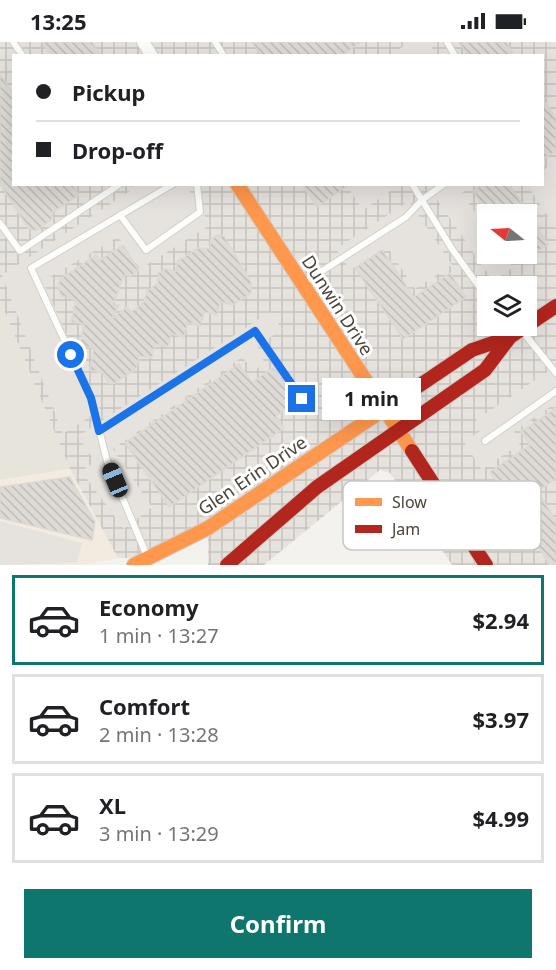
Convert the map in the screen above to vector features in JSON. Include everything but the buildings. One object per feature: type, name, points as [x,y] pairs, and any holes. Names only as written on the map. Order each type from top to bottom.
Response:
[{"type":"street","name":"Dunwin Drive","points":[[238,186],[431,481]]},
{"type":"street","name":"Glen Erin Drive","points":[[537,318],[556,306]]},
{"type":"street","name":"Glen Erin Drive","points":[[134,565],[208,528],[472,350],[504,336]]},
{"type":"street","name":"Glen Erin Drive","points":[[227,565],[317,487],[485,370],[512,336]]},
{"type":"street","name":"Dunwin Drive","points":[[476,550],[486,565]]},
{"type":"lane","points":[[0,222],[20,251],[115,186]]},
{"type":"lane","points":[[148,558],[107,461],[91,398],[31,268],[170,186]]},
{"type":"lane","points":[[120,215],[146,250],[200,212],[197,186]]},
{"type":"lane","points":[[413,186],[452,249],[477,284]]},
{"type":"lane","points":[[303,284],[406,217],[422,200],[441,186]]},
{"type":"lane","points":[[99,431],[255,331],[302,399]]},
{"type":"lane","points":[[521,336],[556,373]]},
{"type":"lane","points":[[485,441],[556,391]]},
{"type":"shaded area","points":[[0,42],[556,42],[556,565],[452,565],[442,550],[541,550],[541,481],[395,481],[390,473],[380,470],[367,481],[343,481],[343,500],[264,565],[208,565],[208,528],[129,558],[118,558],[70,469],[0,300]]},
{"type":"shaded area","points":[[410,42],[428,42],[436,54],[392,54]]},
{"type":"shaded area","points":[[556,161],[556,228],[528,186],[544,186],[544,169]]},
{"type":"shaded area","points":[[137,186],[187,186],[210,225],[140,269],[118,237],[43,281],[100,410],[63,434],[2,275]]},
{"type":"shaded area","points":[[347,186],[391,186],[393,189],[363,210]]},
{"type":"shaded area","points":[[428,186],[472,186],[462,193],[477,215],[477,258]]},
{"type":"shaded area","points":[[409,201],[452,265],[415,289],[387,247],[350,270],[336,249]]},
{"type":"shaded area","points":[[481,264],[511,264],[513,267],[500,276],[490,276]]},
{"type":"shaded area","points":[[0,300],[70,469],[0,480]]},
{"type":"shaded area","points":[[270,312],[282,329],[258,346],[264,362],[254,372],[242,357],[113,449],[152,507],[124,529],[81,471],[95,462],[78,436]]},
{"type":"shaded area","points":[[556,366],[556,403],[514,431],[521,443],[482,470],[464,442],[482,430],[476,420]]},
{"type":"shaded area","points":[[70,469],[118,558],[84,565],[0,565],[0,480]]},
{"type":"shaded area","points":[[0,521],[82,543],[77,563],[0,565]]},
{"type":"traffic: slow","points":[[238,186],[412,451]]},
{"type":"traffic: slow","points":[[134,565],[208,528],[392,404]]},
{"type":"traffic: jam","points":[[392,404],[472,350],[510,337],[556,306]]},
{"type":"traffic: jam","points":[[227,565],[317,487],[485,370],[510,337]]},
{"type":"traffic: jam","points":[[412,451],[431,481]]},
{"type":"traffic: jam","points":[[476,550],[486,565]]},
{"type":"route","points":[[71,355],[91,398],[99,431],[255,331],[302,399]]}]
